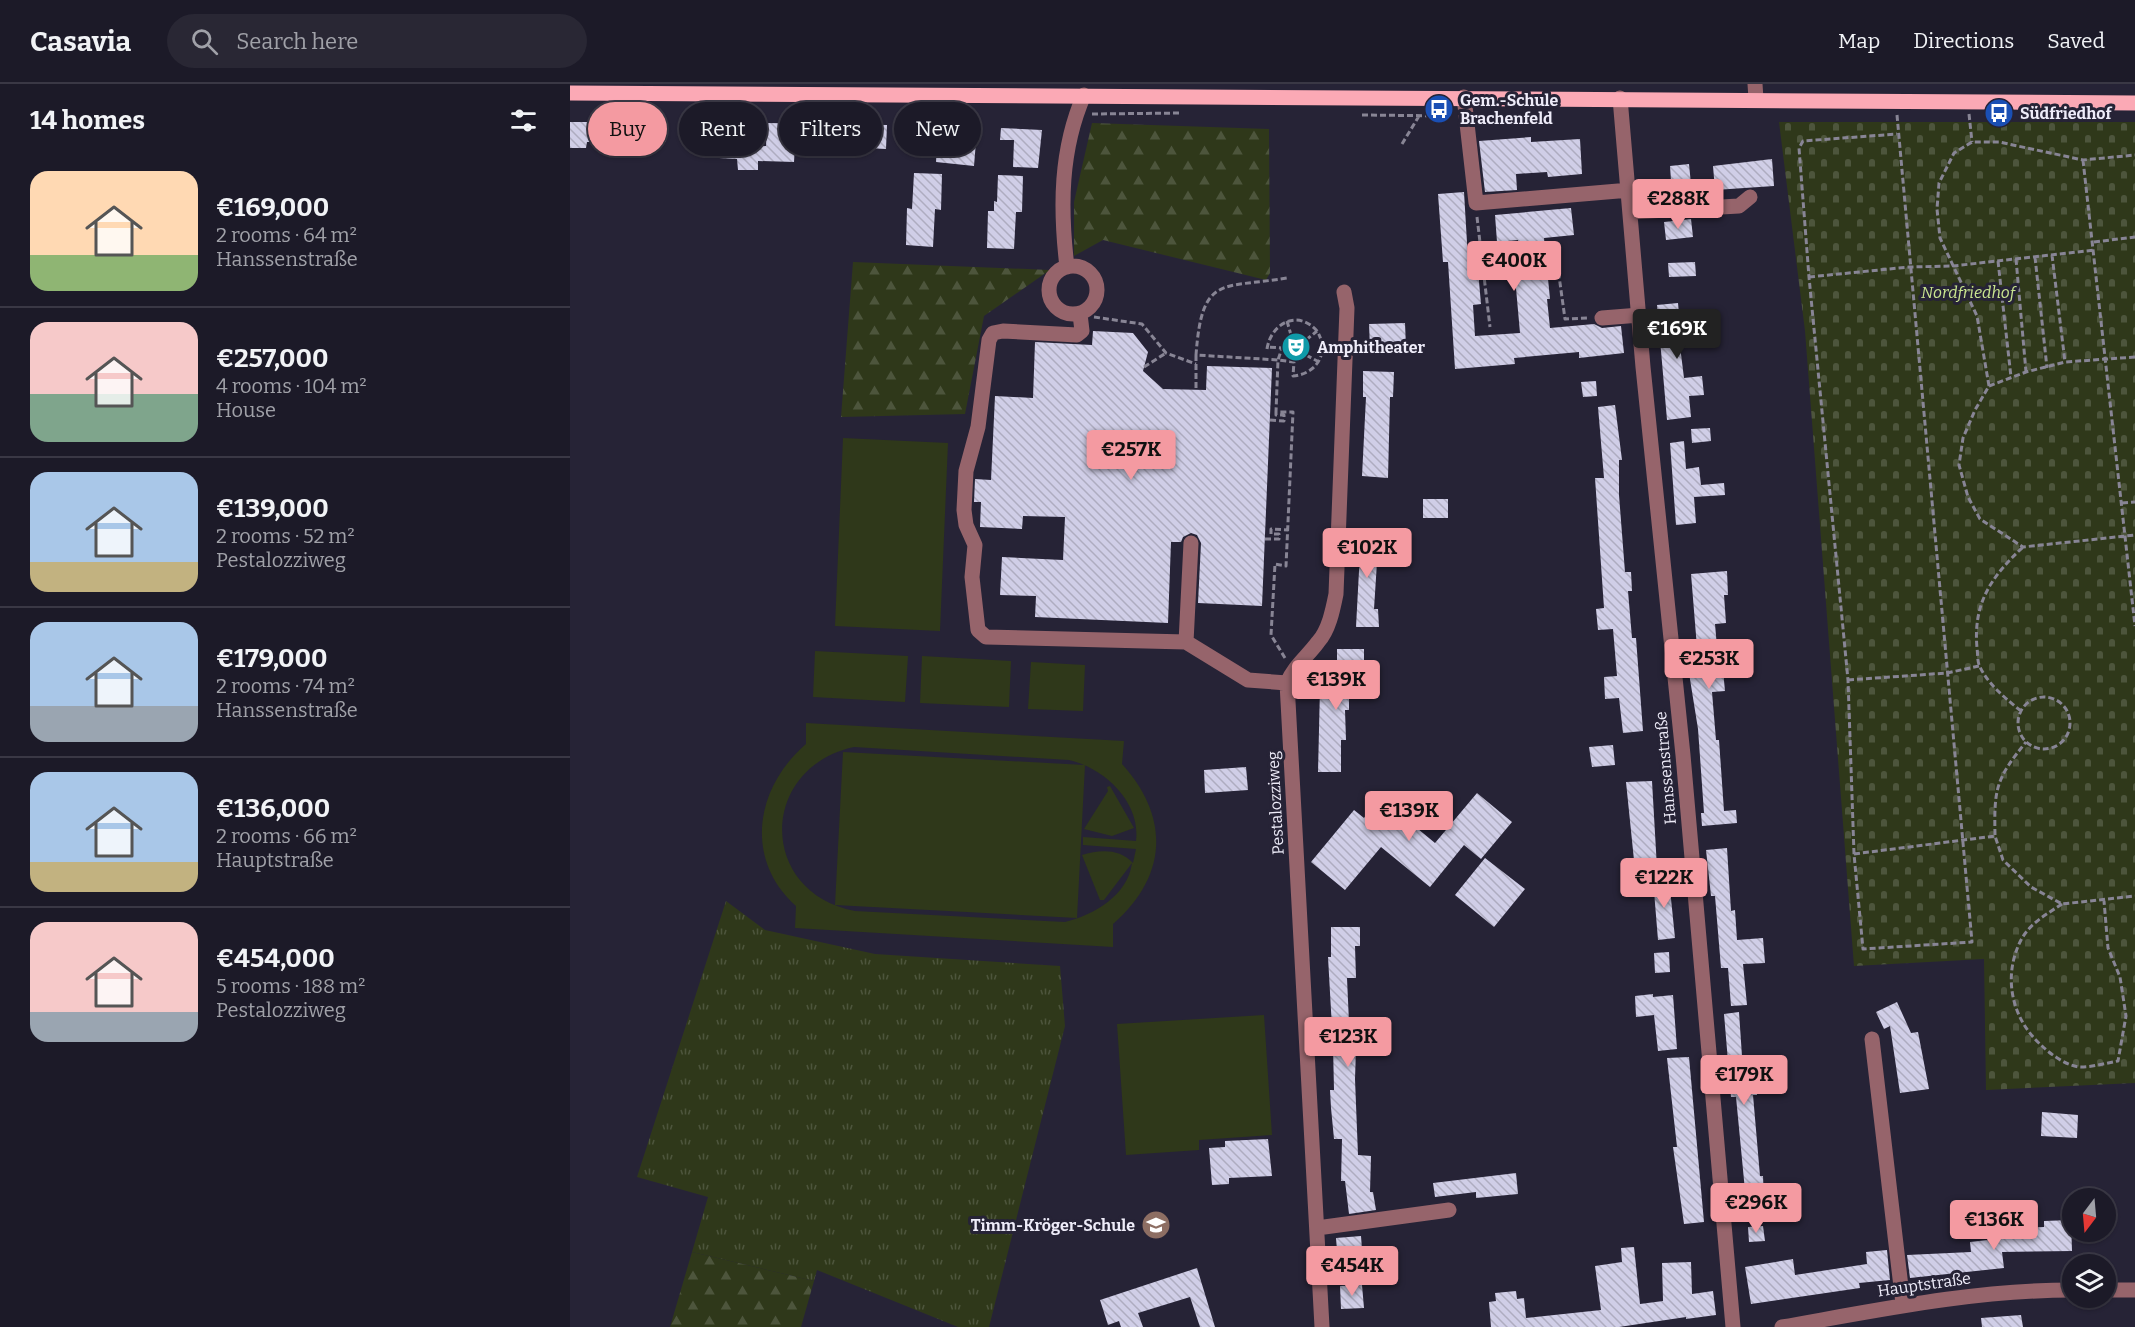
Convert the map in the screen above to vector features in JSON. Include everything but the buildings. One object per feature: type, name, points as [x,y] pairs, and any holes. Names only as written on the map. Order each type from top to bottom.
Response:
[{"type":"main road","points":[[578,90],[1620,98],[1756,91],[1898,102],[2135,103]]},
{"type":"street","points":[[1067,267],[1063,211],[1064,160],[1076,114],[1084,95]]},
{"type":"street","points":[[1464,97],[1476,203],[1630,190]]},
{"type":"street","name":"Hanssenstraße","points":[[1620,98],[1683,755],[1732,1327]]},
{"type":"street","points":[[1631,212],[1739,206],[1750,197]]},
{"type":"street","points":[[1067,267],[1079,267],[1091,274],[1098,290],[1091,307],[1080,314],[1067,314],[1055,306],[1049,290],[1054,275],[1067,267]]},
{"type":"street","points":[[1080,314],[1082,331],[1077,335],[1003,331],[993,333],[989,340],[978,427],[973,454],[966,471],[964,510],[966,525],[975,545],[972,577],[978,630],[986,637],[1186,642],[1248,680],[1290,676],[1321,640],[1336,594],[1347,308],[1344,292]]},
{"type":"street","points":[[1602,318],[1640,315]]},
{"type":"street","points":[[1186,642],[1191,543]]},
{"type":"street","name":"Pestalozziweg","points":[[1290,676],[1317,1228],[1318,1327]]},
{"type":"street","points":[[1872,1039],[1903,1304]]},
{"type":"street","points":[[1317,1228],[1449,1210]]},
{"type":"street","name":"Hauptstraße","points":[[1792,1326],[1903,1304],[1991,1292],[2062,1290]]},
{"type":"street","points":[[2116,1290],[2135,1290]]},
{"type":"path","points":[[1898,102],[1898,134],[1909,267],[1972,942],[1863,949],[1854,854],[1848,680],[1809,277],[1799,148],[1803,141],[1898,134]]},
{"type":"path","points":[[1970,103],[1968,122],[1972,142]]},
{"type":"path","points":[[1402,144],[1419,116]]},
{"type":"path","points":[[1989,386],[1977,316],[1940,238],[1937,209],[1939,183],[1954,153],[1972,142],[1999,142],[2084,160],[2135,155]]},
{"type":"path","points":[[2084,160],[2135,626]]},
{"type":"path","points":[[1476,203],[1490,327]]},
{"type":"path","points":[[2094,242],[2135,237]]},
{"type":"path","points":[[1482,254],[1556,247],[1565,319],[1602,318]]},
{"type":"path","points":[[1809,277],[1909,267],[1953,266],[2095,250]]},
{"type":"path","points":[[2052,255],[2066,362]]},
{"type":"path","points":[[2035,257],[2047,368]]},
{"type":"path","points":[[2016,259],[2026,372]]},
{"type":"path","points":[[1998,261],[2011,377]]},
{"type":"path","points":[[1196,390],[1198,327],[1204,305],[1218,290],[1236,283],[1258,283],[1287,278]]},
{"type":"path","points":[[1080,314],[1107,321],[1142,324],[1166,353],[1196,364]]},
{"type":"path","points":[[1196,356],[1278,360],[1294,362],[1293,376],[1309,372],[1319,362],[1322,344],[1317,331],[1299,320],[1287,321],[1273,331],[1267,348],[1282,348],[1278,360],[1276,415],[1284,415],[1284,421],[1270,420]]},
{"type":"path","points":[[1287,321],[1291,336]]},
{"type":"path","points":[[1306,340],[1317,331]]},
{"type":"path","points":[[1144,367],[1166,353]]},
{"type":"path","points":[[1306,355],[1319,362]]},
{"type":"path","points":[[2023,547],[1980,519],[1968,496],[1959,465],[1963,438],[1989,386],[2026,372],[2066,362],[2135,357]]},
{"type":"path","points":[[1276,412],[1293,412],[1286,566],[1275,564],[1271,635],[1290,676]]},
{"type":"path","points":[[2122,503],[2135,502]]},
{"type":"path","points":[[1265,539],[1279,539],[1279,534],[1271,534],[1271,529],[1288,530]]},
{"type":"path","points":[[2021,711],[2004,698],[1979,666],[1975,624],[1986,594],[1999,569],[2023,547],[2135,535]]},
{"type":"path","points":[[1848,680],[1947,673],[1979,666]]},
{"type":"path","points":[[2042,697],[2060,703],[2070,719],[2069,732],[2062,743],[2051,749],[2038,749],[2026,742],[2020,733],[2018,722],[2021,711],[2030,701],[2042,697]]},
{"type":"path","points":[[2026,742],[2003,770],[1994,797],[1995,836],[2003,860],[2031,887],[2062,904]]},
{"type":"path","points":[[1854,854],[1995,836]]},
{"type":"path","points":[[2104,901],[2108,948],[2120,977],[2126,1016],[2118,1061],[2079,1067],[2050,1054],[2028,1034],[2018,1018],[2011,994],[2013,968],[2021,940],[2037,920],[2062,904],[2135,896]]},
{"type":"green space","name":"Nordfriedhof","points":[[1779,122],[2135,122],[2135,1083],[1986,1090],[1984,959],[1854,966],[1805,331]]},
{"type":"green space","points":[[1092,123],[1269,129],[1270,273],[1266,280],[1103,240],[1074,256],[1074,202]]},
{"type":"green space","points":[[853,262],[1050,270],[984,316],[965,414],[841,417]]},
{"type":"green space","points":[[843,438],[948,443],[940,631],[835,626]]},
{"type":"green space","points":[[815,651],[908,656],[905,702],[813,697]]},
{"type":"green space","points":[[922,656],[1011,661],[1009,707],[920,703]]},
{"type":"green space","points":[[1031,662],[1085,665],[1083,711],[1028,709]]},
{"type":"green space","points":[[806,723],[1124,741],[1122,764],[1138,784],[1149,805],[1155,825],[1156,846],[1153,866],[1144,886],[1131,906],[1113,924],[1113,947],[795,928],[796,906],[779,887],[768,866],[763,845],[762,823],[767,801],[776,781],[789,761],[806,744]],"holes":[[[854,747],[1069,760],[1095,771],[1118,789],[1133,813],[1136,827],[1136,841],[1083,837],[1083,845],[1136,849],[1133,863],[1122,855],[1109,852],[1082,855],[1100,900],[1104,900],[1132,863],[1124,885],[1117,894],[1098,909],[1076,919],[1065,922],[855,911],[823,900],[800,881],[787,857],[782,830],[787,803],[800,779],[823,759]]]},
{"type":"green space","points":[[843,752],[1085,765],[1077,918],[835,905]]},
{"type":"green space","points":[[1110,786],[1134,828],[1112,836],[1084,829],[1108,791],[1107,787]]},
{"type":"green space","points":[[726,901],[765,930],[875,954],[1060,966],[1065,1026],[989,1327],[958,1327],[817,1270],[814,1281],[692,1252],[708,1197],[637,1177]]},
{"type":"green space","points":[[1264,1015],[1272,1135],[1199,1140],[1199,1150],[1126,1155],[1117,1024]]},
{"type":"green space","points":[[692,1252],[814,1281],[801,1327],[670,1327]]},
{"type":"place","name":"Gem.-Schule Brachenfeld","points":[[1439,109]]},
{"type":"place","name":"Südfriedhof","points":[[1999,113]]},
{"type":"place","name":"Amphitheater","points":[[1296,347]]},
{"type":"place","name":"Timm-Kröger-Schule","points":[[1156,1225]]}]
